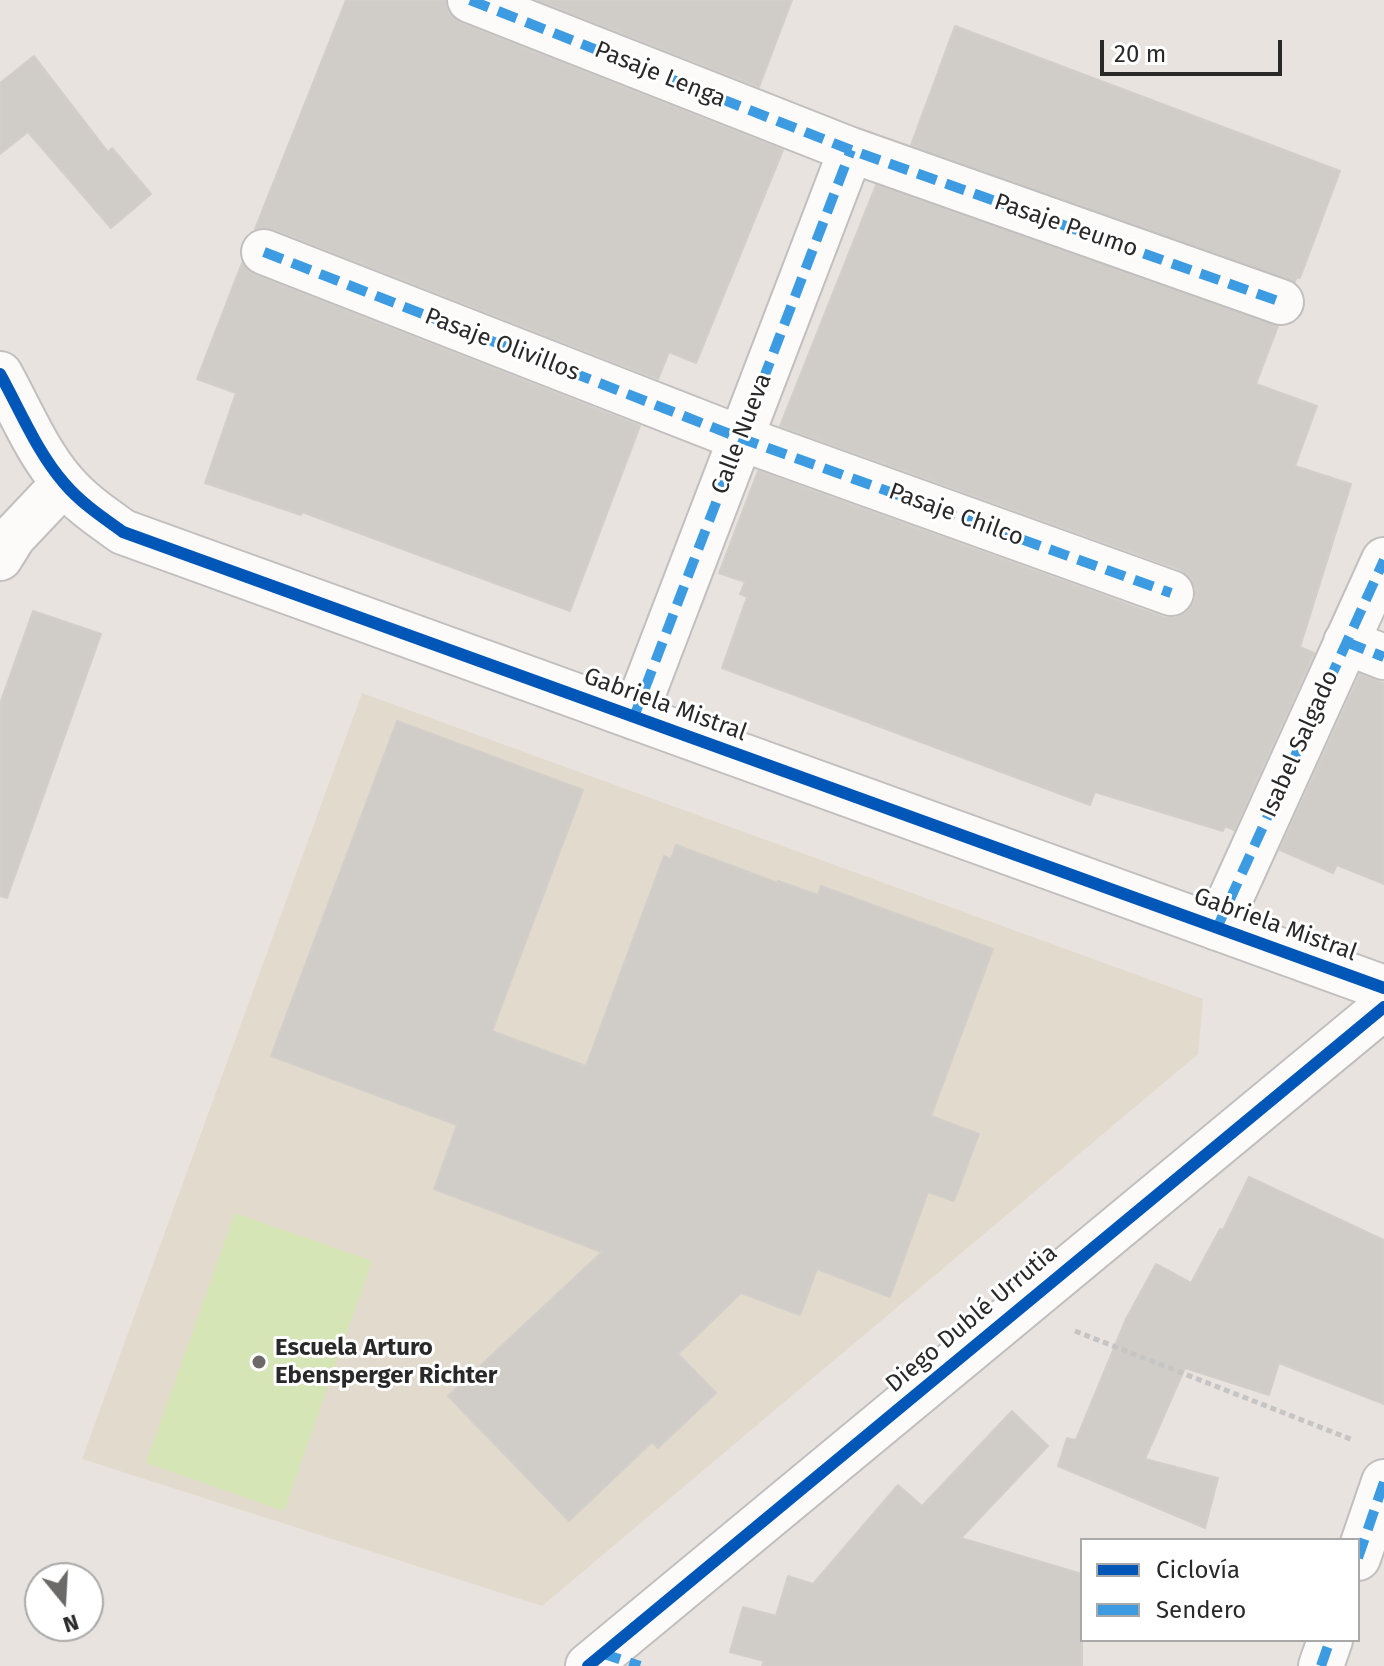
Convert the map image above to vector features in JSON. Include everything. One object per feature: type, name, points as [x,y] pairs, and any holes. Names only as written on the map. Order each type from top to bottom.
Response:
[{"type":"street","name":"Pasaje Lenga","points":[[470,0],[851,150]]},
{"type":"street","name":"Pasaje Peumo","points":[[851,150],[1281,302]]},
{"type":"street","name":"Calle Nueva","points":[[634,717],[851,150]]},
{"type":"street","name":"Pasaje Olivillos","points":[[264,252],[740,438]]},
{"type":"street","name":"Gabriela Mistral","points":[[0,374],[43,452],[64,483],[90,509],[123,532],[1384,988]]},
{"type":"street","name":"Pasaje Chilco","points":[[740,438],[1171,593]]},
{"type":"street","points":[[0,558],[13,537],[64,483]]},
{"type":"street","name":"Isabel Salgado","points":[[1217,928],[1365,650],[1384,560]]},
{"type":"street","name":"Diego Dublé Urrutia","points":[[610,1662],[1018,1309],[1384,1007]]},
{"type":"street","points":[[1360,1552],[1384,1482]]},
{"type":"street","points":[[1321,1666],[1329,1642]]},
{"type":"path","points":[[1018,1309],[1355,1440]]},
{"type":"shaded area","name":"Escuela Arturo Ebensperger Richter","points":[[362,693],[1203,999],[1198,1054],[542,1606],[82,1459]]},
{"type":"green space","name":"Escuela Arturo Ebensperger Richter","points":[[235,1213],[372,1261],[284,1511],[146,1463]]},
{"type":"building","points":[[346,0],[446,0],[450,15],[461,23],[783,150],[696,363],[669,352],[658,379],[273,229],[255,229]]},
{"type":"building","points":[[538,0],[792,0],[759,87]]},
{"type":"building","points":[[955,26],[1340,171],[1300,278],[1297,277],[1295,282],[911,145]]},
{"type":"building","points":[[34,56],[108,152],[112,148],[151,194],[111,228],[28,132],[0,154],[0,83]]},
{"type":"building","points":[[876,185],[1278,326],[1256,384],[1317,406],[1295,466],[1351,484],[1300,647],[1314,653],[1234,830],[1225,826],[1223,831],[1095,792],[1090,805],[722,668],[747,597],[740,594],[745,582],[719,573],[758,471],[1163,617],[1175,618],[1186,613],[1195,601],[1196,589],[1191,578],[1179,569],[780,426]]},
{"type":"building","points":[[242,263],[255,275],[640,426],[570,611],[302,512],[301,515],[205,483],[236,393],[197,379]]},
{"type":"building","points":[[33,611],[101,634],[7,898],[0,896],[0,704]]},
{"type":"building","points":[[1360,674],[1384,683],[1384,884],[1337,865],[1333,873],[1280,850]]},
{"type":"building","points":[[397,721],[583,790],[492,1031],[586,1066],[664,856],[671,859],[676,845],[818,895],[821,886],[993,949],[931,1116],[979,1134],[954,1201],[928,1192],[890,1297],[817,1269],[800,1315],[741,1293],[678,1354],[716,1393],[658,1448],[652,1442],[569,1521],[448,1396],[602,1252],[434,1189],[457,1125],[271,1056]]},
{"type":"building","points":[[1249,1177],[1384,1240],[1384,1404],[1279,1363],[1269,1395],[1185,1368],[1145,1459],[1218,1478],[1205,1528],[1058,1466],[1067,1438],[1076,1440],[1126,1319],[1156,1264],[1191,1283],[1220,1229],[1223,1230]]},
{"type":"building","points":[[1012,1411],[1048,1446],[961,1538],[1080,1573],[1082,1666],[762,1666],[764,1661],[730,1652],[743,1607],[776,1616],[788,1576],[813,1584],[898,1485],[922,1506]]},
{"type":"marked path","points":[[470,0],[851,150],[1281,302]]},
{"type":"marked path","points":[[634,717],[851,150]]},
{"type":"marked path","points":[[264,252],[740,438],[1171,593]]},
{"type":"marked path","points":[[1217,928],[1384,560]]},
{"type":"marked path","points":[[1346,642],[1384,657]]},
{"type":"marked path","points":[[1360,1552],[1384,1482]]},
{"type":"marked path","points":[[1321,1666],[1329,1642]]},
{"type":"marked path","points":[[601,1653],[640,1666]]},
{"type":"cycle path","points":[[0,374],[54,471],[77,497],[123,532],[1384,988]]},
{"type":"cycle path","points":[[588,1666],[1384,1007]]},
{"type":"place","name":"Escuela Arturo Ebensperger Richter","points":[[259,1362]]}]
